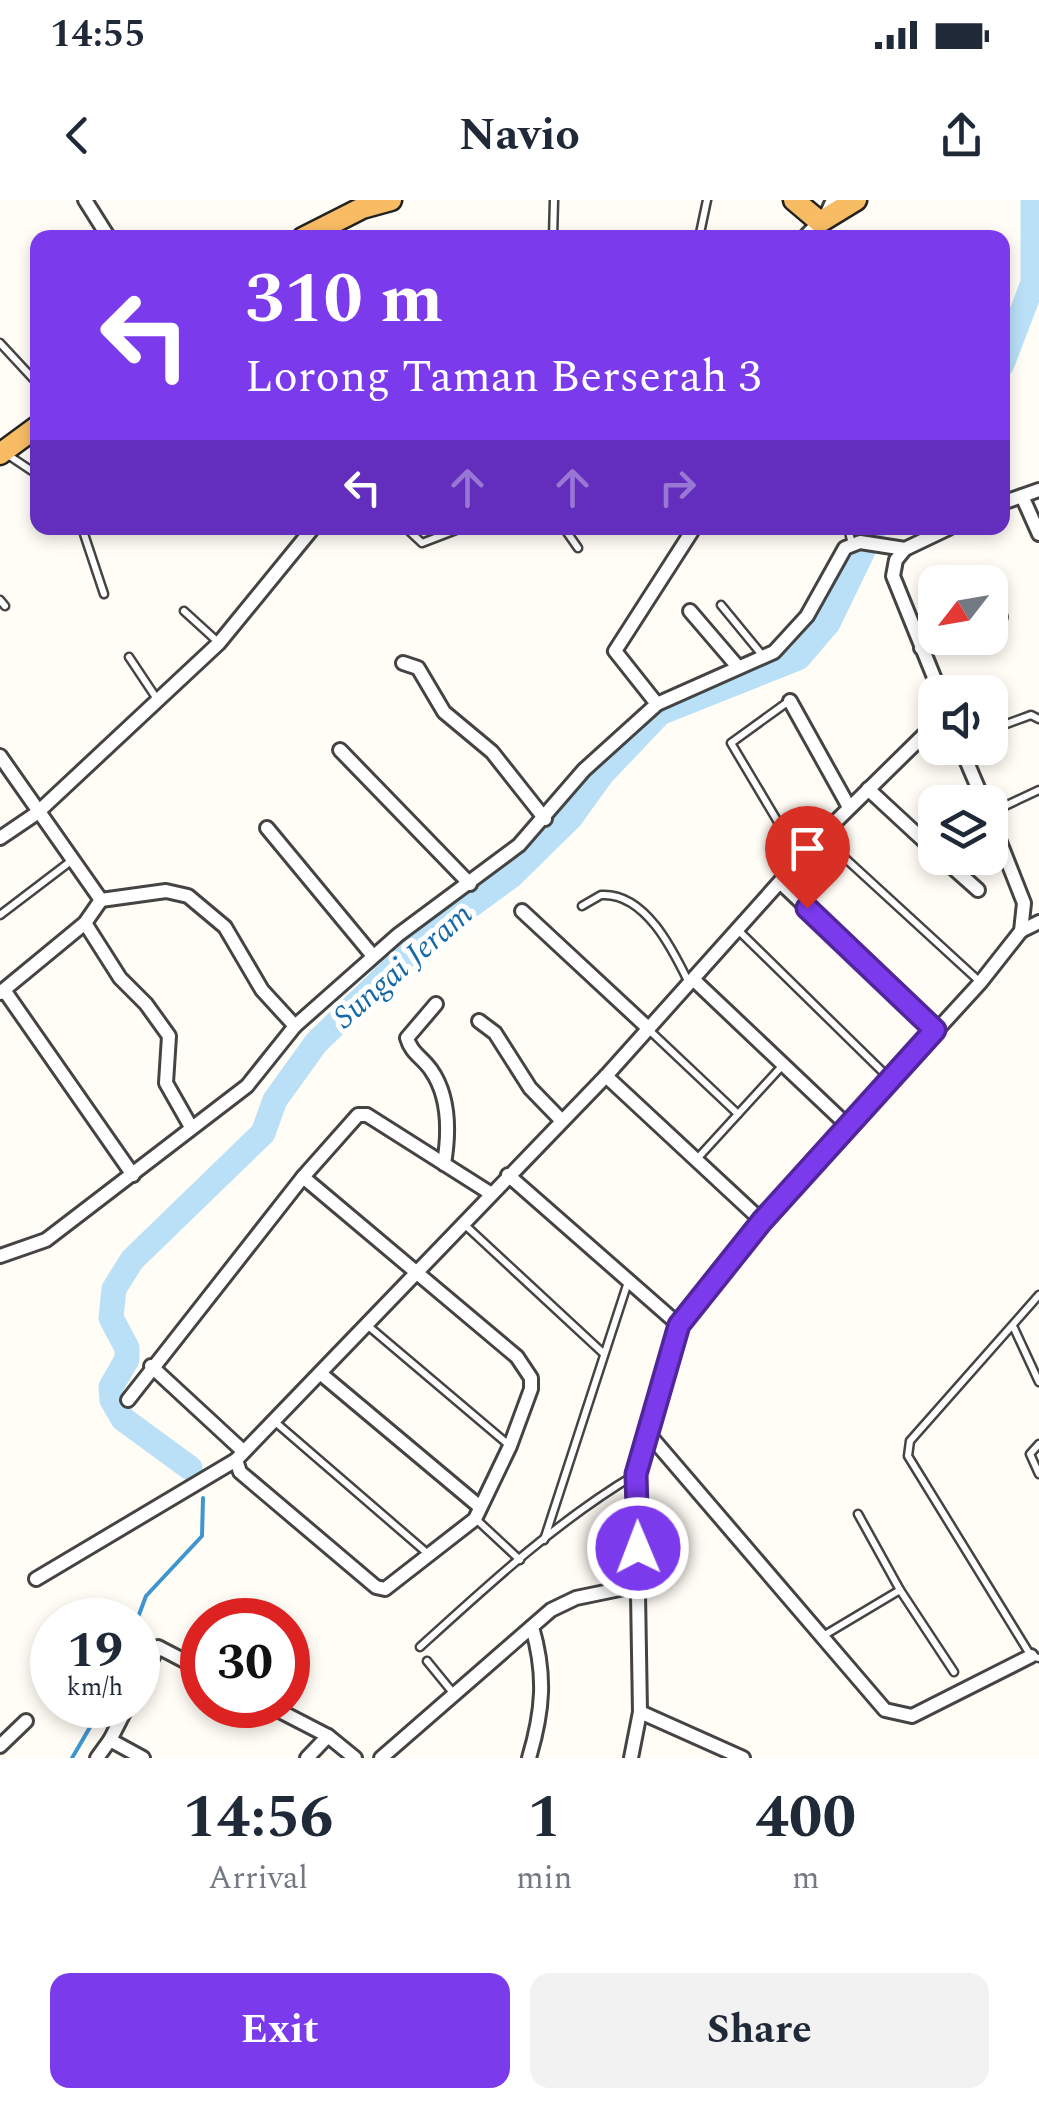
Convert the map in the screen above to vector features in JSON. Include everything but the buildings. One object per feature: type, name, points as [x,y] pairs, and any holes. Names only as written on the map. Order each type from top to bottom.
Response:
[{"type":"highway","points":[[319,230],[362,208],[391,200]]},
{"type":"highway","points":[[794,200],[814,230]]},
{"type":"highway","points":[[818,230],[856,200]]},
{"type":"highway","points":[[2,453],[30,432]]},
{"type":"street","points":[[85,200],[104,230]]},
{"type":"street","points":[[816,230],[833,200]]},
{"type":"street","points":[[1010,500],[1039,490]]},
{"type":"street","points":[[1022,496],[1039,534]]},
{"type":"street","points":[[0,838],[37,813],[219,643],[308,535]]},
{"type":"street","points":[[656,704],[615,652],[690,535]]},
{"type":"street","points":[[918,640],[893,576],[896,560],[905,550],[935,535]]},
{"type":"street","points":[[0,1256],[46,1240],[246,1086],[295,1026],[374,956],[470,884],[545,818],[584,770],[656,704],[763,657],[786,642],[807,616],[840,556],[856,543],[905,550]]},
{"type":"street","points":[[690,611],[738,667]]},
{"type":"street","points":[[404,663],[418,668],[447,715],[492,752],[545,818]]},
{"type":"street","points":[[790,701],[850,807]]},
{"type":"street","points":[[36,1578],[198,1486],[239,1456],[606,1076],[822,836],[918,740]]},
{"type":"street","points":[[340,750],[470,884]]},
{"type":"street","points":[[0,756],[101,900]]},
{"type":"street","points":[[868,789],[918,835]]},
{"type":"street","points":[[267,828],[374,956]]},
{"type":"street","points":[[1008,861],[1024,902],[1021,931]]},
{"type":"street","points":[[961,875],[978,890]]},
{"type":"street","points":[[781,883],[935,1030]]},
{"type":"street","points":[[133,1175],[2,991],[85,924],[101,900],[166,892],[188,896],[224,927],[262,990],[295,1026]]},
{"type":"street","points":[[522,911],[648,1028]]},
{"type":"street","points":[[630,1758],[640,1712],[636,1474],[679,1325],[762,1221],[980,983],[1021,931],[1039,922]]},
{"type":"street","points":[[85,924],[120,978],[146,1004],[169,1036],[166,1083],[191,1127]]},
{"type":"street","points":[[692,982],[848,1126]]},
{"type":"street","points":[[436,1004],[407,1038],[442,1092],[449,1134],[444,1164]]},
{"type":"street","points":[[479,1021],[496,1033],[530,1088],[562,1122]]},
{"type":"street","points":[[606,1076],[762,1221]]},
{"type":"street","points":[[128,1400],[303,1177],[358,1115],[368,1115],[490,1194]]},
{"type":"street","points":[[508,1175],[679,1325]]},
{"type":"street","points":[[151,1366],[239,1456],[240,1472],[376,1587],[385,1589],[432,1557],[478,1513],[510,1446],[531,1389],[526,1367],[303,1177]]},
{"type":"street","points":[[320,1373],[478,1513]]},
{"type":"street","points":[[646,1432],[885,1710],[899,1716],[926,1711],[1035,1657]]},
{"type":"street","points":[[381,1758],[551,1610],[576,1598],[639,1585]]},
{"type":"street","points":[[529,1758],[543,1700],[543,1666],[532,1628]]},
{"type":"street","points":[[640,1712],[742,1758]]},
{"type":"street","points":[[0,1746],[26,1721]]},
{"type":"street","points":[[310,1727],[355,1758]]},
{"type":"street","points":[[97,1758],[116,1728]]},
{"type":"street","points":[[307,1758],[328,1736]]},
{"type":"street","points":[[110,1740],[142,1758]]},
{"type":"lane","points":[[553,230],[554,200]]},
{"type":"lane","points":[[701,230],[707,200]]},
{"type":"lane","points":[[0,343],[30,375]]},
{"type":"lane","points":[[2,453],[30,470]]},
{"type":"lane","points":[[84,535],[104,594]]},
{"type":"lane","points":[[413,535],[422,543],[443,535]]},
{"type":"lane","points":[[569,535],[578,548]]},
{"type":"lane","points":[[852,535],[856,543]]},
{"type":"lane","points":[[722,605],[763,657]]},
{"type":"lane","points":[[184,610],[219,643]]},
{"type":"lane","points":[[129,657],[156,699]]},
{"type":"lane","points":[[790,701],[731,743],[800,860]]},
{"type":"lane","points":[[1008,723],[1031,715],[1039,719]]},
{"type":"lane","points":[[1008,806],[1039,790]]},
{"type":"lane","points":[[822,836],[980,983]]},
{"type":"lane","points":[[0,915],[74,858]]},
{"type":"lane","points":[[582,906],[600,895],[626,900],[665,940],[692,982]]},
{"type":"lane","points":[[739,931],[890,1079]]},
{"type":"lane","points":[[648,1028],[738,1114]]},
{"type":"lane","points":[[695,1160],[782,1066]]},
{"type":"lane","points":[[462,1222],[604,1353]]},
{"type":"lane","points":[[543,1541],[628,1282]]},
{"type":"lane","points":[[1035,1657],[908,1456],[910,1442],[1039,1295]]},
{"type":"lane","points":[[366,1324],[510,1446]]},
{"type":"lane","points":[[1012,1326],[1039,1382]]},
{"type":"lane","points":[[274,1420],[432,1557]]},
{"type":"lane","points":[[1039,1444],[1030,1454],[1039,1474]]},
{"type":"lane","points":[[420,1647],[595,1498],[636,1474]]},
{"type":"lane","points":[[478,1513],[520,1560]]},
{"type":"lane","points":[[858,1514],[900,1590],[954,1672]]},
{"type":"lane","points":[[822,1637],[900,1590]]},
{"type":"lane","points":[[427,1661],[455,1695]]},
{"type":"waterway","name":"Sungai Jeram","points":[[1010,343],[1033,283],[1033,200]]},
{"type":"waterway","name":"Sungai Jeram","points":[[190,1468],[123,1419],[112,1400],[111,1387],[127,1359],[127,1348],[111,1318],[114,1289],[132,1260],[263,1133],[275,1100],[316,1043],[418,944],[511,876],[571,817],[602,774],[660,713],[798,658],[828,623],[871,535]]},
{"type":"waterway","name":"Sungai Jeram","points":[[145,1598],[202,1536],[203,1498]]},
{"type":"waterway","name":"Sungai Jeram","points":[[72,1758],[90,1728]]},
{"type":"route","points":[[638,1548],[636,1474],[679,1325],[762,1221],[935,1030],[807,908]]}]
